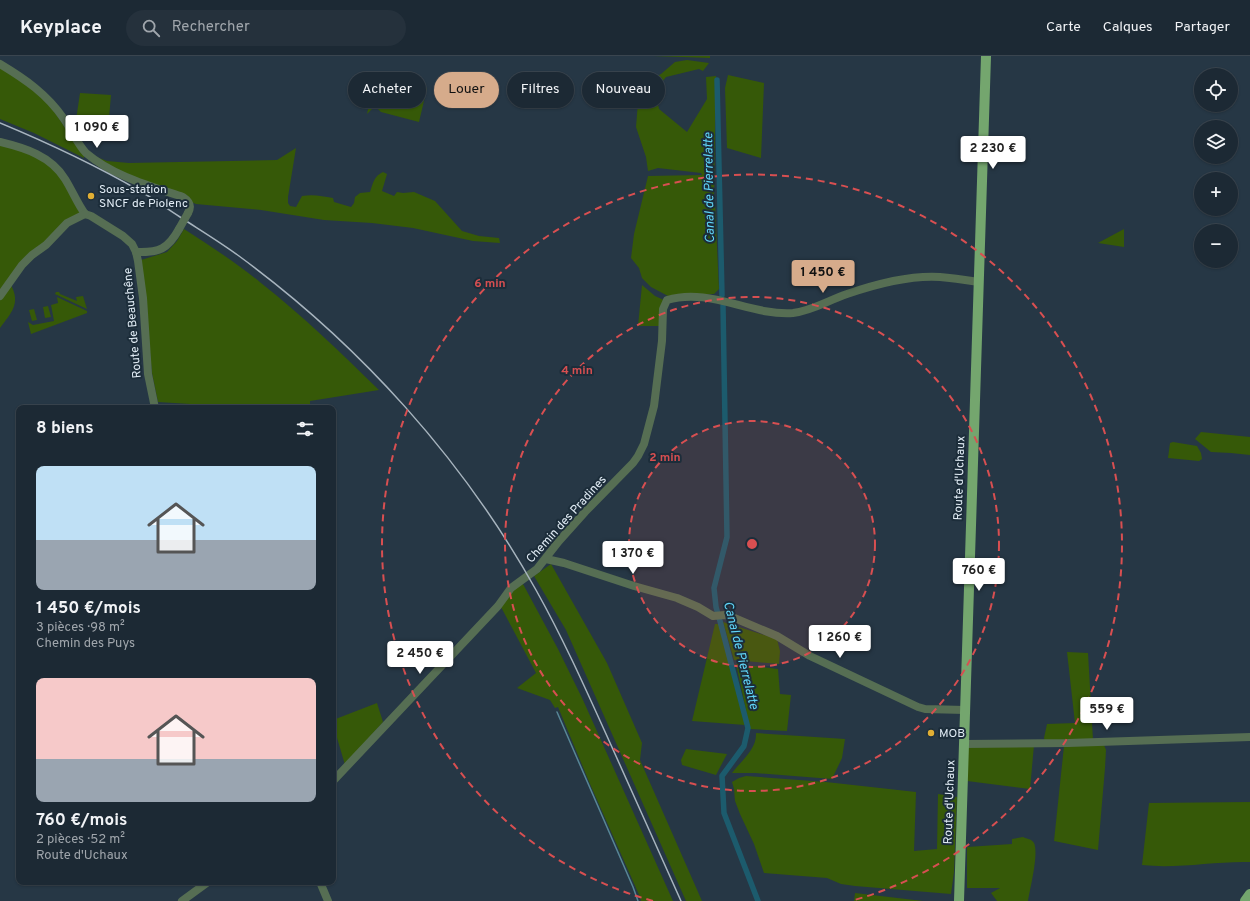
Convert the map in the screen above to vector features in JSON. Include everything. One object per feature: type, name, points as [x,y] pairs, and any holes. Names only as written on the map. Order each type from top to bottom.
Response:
[{"type":"main road","name":"Route d'Uchaux","points":[[959,901],[986,56]]},
{"type":"main road","points":[[1245,901],[1250,894]]},
{"type":"street","points":[[0,64],[21,77],[45,96],[64,118],[85,152],[101,164],[130,178],[183,197],[188,201],[190,205],[188,213],[171,242],[160,250],[136,252]]},
{"type":"street","points":[[0,142],[23,148],[38,155],[59,170],[80,208],[85,214],[67,223],[46,245],[32,255],[22,265],[0,296]]},
{"type":"street","name":"Route de Beauchêne","points":[[85,214],[123,236],[132,244],[136,252],[143,298],[148,374],[154,405]]},
{"type":"street","name":"Chemin des Pradines","points":[[336,778],[498,606],[511,588],[533,573],[585,512],[633,463],[644,444],[654,406],[663,309],[667,300],[675,297],[711,298],[766,311],[793,313],[816,307],[860,290],[909,278],[940,277],[979,282]]},
{"type":"street","points":[[546,559],[564,563],[634,586],[677,598],[698,607],[709,614],[732,617],[777,636],[817,659],[925,709],[965,710]]},
{"type":"street","points":[[964,744],[1068,744],[1250,737]]},
{"type":"street","points":[[182,901],[204,885]]},
{"type":"street","points":[[321,885],[328,901]]},
{"type":"green space","points":[[654,56],[710,56],[710,58]]},
{"type":"green space","points":[[687,60],[709,63],[703,71],[699,69],[665,78],[665,72],[663,72],[675,62]]},
{"type":"green space","points":[[0,66],[44,97],[84,155],[84,158],[34,133],[0,119]]},
{"type":"green space","points":[[728,75],[764,83],[761,158],[727,148],[725,88]]},
{"type":"green space","points":[[716,76],[714,197],[710,190],[715,203],[719,289],[714,294],[668,296],[651,287],[642,278],[639,268],[631,258],[634,234],[648,176],[702,175],[701,173],[658,168],[648,171],[646,157],[636,127],[638,108],[659,108],[687,132],[707,99],[706,77]]},
{"type":"green space","points":[[80,93],[111,95],[109,118],[76,120]]},
{"type":"green space","points":[[368,108],[373,108],[367,114]]},
{"type":"green space","points":[[377,108],[422,108],[419,122],[381,112]]},
{"type":"green space","points":[[0,145],[31,154],[53,167],[64,181],[80,213],[0,291]]},
{"type":"green space","points":[[296,148],[288,197],[288,203],[290,206],[296,207],[302,196],[314,195],[333,198],[334,202],[351,207],[354,203],[355,197],[360,193],[370,192],[376,178],[383,172],[387,174],[382,191],[394,196],[397,192],[414,192],[435,201],[462,231],[479,236],[499,238],[500,243],[473,241],[413,228],[372,223],[324,220],[261,210],[196,204],[109,166],[94,156],[107,161],[129,163],[277,160]]},
{"type":"green space","points":[[184,229],[252,276],[292,308],[379,390],[310,401],[310,405],[206,405],[158,402],[152,373],[141,260],[167,252],[177,241]]},
{"type":"green space","points":[[1124,229],[1124,247],[1098,243]]},
{"type":"green space","points":[[11,285],[14,292],[15,303],[11,313],[0,328],[0,299]]},
{"type":"green space","points":[[642,285],[655,296],[664,300],[661,326],[638,326]]},
{"type":"green space","points":[[56,292],[77,301],[76,297],[83,296],[87,309],[55,294]]},
{"type":"green space","points":[[57,297],[87,311],[87,313],[31,334],[28,322],[33,325],[54,321],[51,305],[58,303]]},
{"type":"green space","points":[[48,306],[51,317],[45,318],[43,307]]},
{"type":"green space","points":[[34,309],[37,320],[32,321],[29,310]]},
{"type":"green space","points":[[1201,432],[1250,437],[1250,455],[1211,452],[1195,439]]},
{"type":"green space","points":[[1173,442],[1197,446],[1201,453],[1202,459],[1199,461],[1168,458],[1170,443]]},
{"type":"green space","points":[[551,564],[607,663],[642,743],[640,760],[702,901],[686,901],[566,630],[534,576]]},
{"type":"green space","points":[[523,584],[558,649],[583,700],[673,901],[641,901],[558,707],[555,708],[550,700],[517,688],[536,673],[501,607],[515,588]]},
{"type":"green space","points":[[723,622],[777,639],[780,651],[779,664],[734,660]]},
{"type":"green space","points":[[715,624],[719,624],[745,725],[692,721]]},
{"type":"green space","points":[[1067,652],[1088,653],[1093,740],[1045,741],[1044,738],[1047,724],[1075,723]]},
{"type":"green space","points":[[736,664],[778,669],[780,694],[791,695],[787,731],[750,729]]},
{"type":"green space","points":[[377,703],[383,722],[345,765],[336,734],[336,719]]},
{"type":"green space","points":[[756,733],[845,739],[842,758],[832,779],[755,773],[732,773],[751,750],[756,739]]},
{"type":"green space","points":[[1034,745],[1030,789],[967,781],[967,747]]},
{"type":"green space","points":[[1104,745],[1106,750],[1105,768],[1098,850],[1054,841],[1064,746]]},
{"type":"green space","points":[[686,749],[727,754],[716,775],[682,765],[681,760]]},
{"type":"green space","points":[[746,776],[826,782],[916,792],[914,851],[937,849],[938,794],[957,797],[954,872],[951,894],[855,886],[841,884],[827,878],[764,873],[754,844],[735,801],[732,782]]},
{"type":"green space","points":[[1250,802],[1250,862],[1182,866],[1142,865],[1149,803]]},
{"type":"green space","points":[[1023,837],[1032,841],[1035,848],[1035,863],[1028,901],[997,901],[991,893],[1000,888],[967,888],[967,847],[1012,844],[1012,839]]},
{"type":"green space","points":[[855,893],[923,901],[854,901]]},
{"type":"waterway","name":"Canal de Pierrelatte","points":[[717,80],[722,295]]},
{"type":"waterway","name":"Canal de Pierrelatte","points":[[723,306],[727,537],[714,588],[716,607],[748,728],[744,746],[722,776],[724,813],[758,901]]},
{"type":"waterway","points":[[557,712],[638,901]]},
{"type":"railway","points":[[0,123],[36,138],[123,181],[232,251],[283,290],[326,327],[405,407],[442,450],[476,495],[536,590],[584,686],[681,901]]},
{"type":"place","name":"Sous-station SNCF de Piolenc","points":[[91,196]]},
{"type":"place","name":"MOB","points":[[931,733]]}]
